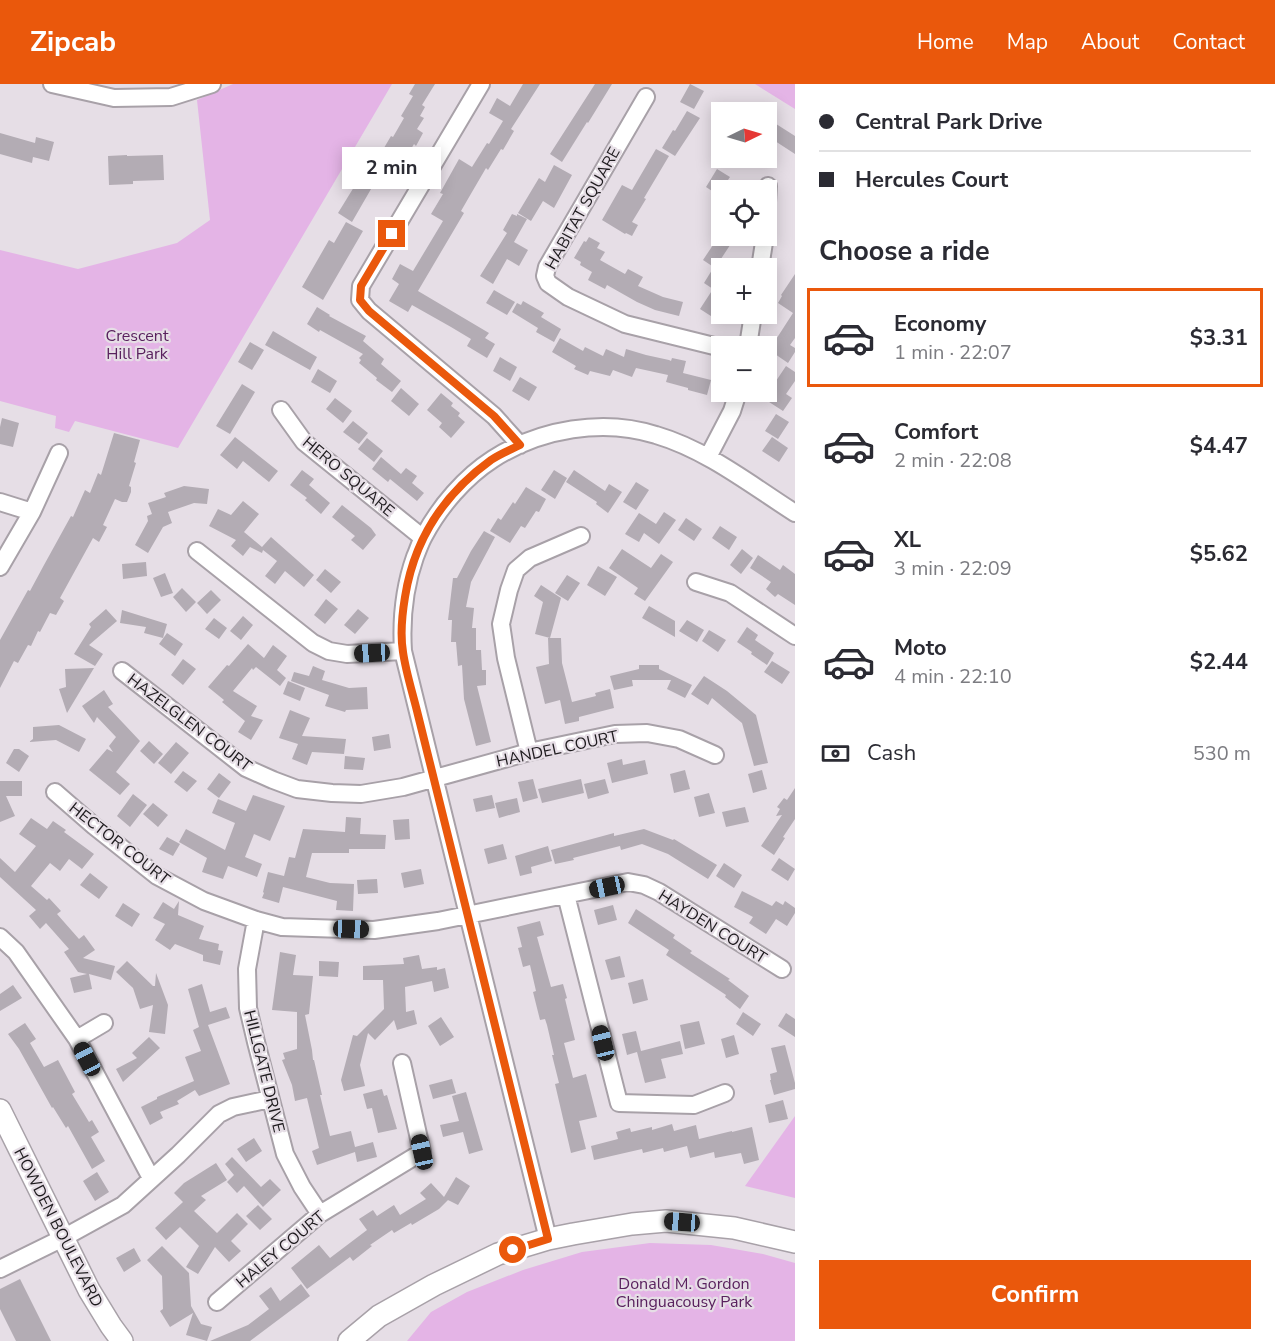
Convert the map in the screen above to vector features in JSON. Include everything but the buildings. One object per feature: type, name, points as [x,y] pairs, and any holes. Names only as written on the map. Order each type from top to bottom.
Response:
[{"type":"street","points":[[52,84],[114,98],[171,97],[212,84]]},
{"type":"street","points":[[481,84],[361,286],[360,300],[369,311],[494,416],[520,445]]},
{"type":"street","name":"HABITAT SQUARE","points":[[646,97],[547,267],[545,276],[548,283],[567,297],[625,324],[711,345]]},
{"type":"street","points":[[708,457],[735,402]]},
{"type":"street","name":"HERO SQUARE","points":[[281,410],[304,442],[423,538]]},
{"type":"street","points":[[548,1239],[403,651],[402,625],[408,576],[423,538],[440,510],[466,481],[493,459],[520,445],[550,434],[580,428],[631,429],[656,434],[708,457],[795,513]]},
{"type":"street","points":[[0,567],[32,512],[59,453]]},
{"type":"street","points":[[0,502],[32,512]]},
{"type":"street","points":[[529,752],[506,658],[501,624],[509,590],[516,570],[530,558],[581,536]]},
{"type":"street","points":[[196,552],[313,643],[329,651],[346,654],[403,651]]},
{"type":"street","points":[[696,582],[730,593],[795,636]]},
{"type":"street","name":"HAZELGLEN COURT","points":[[122,671],[246,768],[297,789],[361,794],[404,787],[433,779]]},
{"type":"street","name":"HANDEL COURT","points":[[433,779],[529,752],[615,734],[647,733],[679,739],[715,754]]},
{"type":"street","name":"HECTOR COURT","points":[[55,792],[157,876],[204,901],[256,920],[282,927],[374,930],[468,915]]},
{"type":"street","name":"HAYDEN COURT","points":[[468,915],[628,882],[644,885],[659,892],[782,969]]},
{"type":"street","points":[[566,895],[619,1103],[694,1105],[724,1093]]},
{"type":"street","name":"HILLGATE DRIVE","points":[[256,920],[247,969],[249,1008],[255,1042],[285,1154],[302,1187],[320,1214]]},
{"type":"street","points":[[0,937],[16,952],[77,1039],[151,1178]]},
{"type":"street","points":[[77,1039],[104,1023]]},
{"type":"street","name":"HALEY COURT","points":[[217,1302],[320,1214],[422,1152],[402,1064]]},
{"type":"street","points":[[0,1269],[123,1205],[219,1114],[233,1107],[270,1099]]},
{"type":"street","name":"HOWDEN BOULEVARD","points":[[0,1110],[89,1290],[123,1341]]},
{"type":"street","points":[[349,1341],[379,1316],[434,1285],[498,1254],[548,1239],[632,1224],[666,1221],[734,1228],[795,1242]]},
{"type":"green space","name":"Crescent Hill Park","points":[[233,84],[392,84],[178,448],[75,421],[69,432],[55,428],[56,416],[0,401],[0,250],[78,269],[177,243],[210,220],[197,100]]},
{"type":"green space","points":[[755,84],[795,84],[795,109]]},
{"type":"green space","points":[[795,1116],[795,1198],[745,1186]]},
{"type":"green space","name":"Donald M. Gordon Chinguacousy Park","points":[[650,1243],[711,1245],[763,1254],[795,1263],[795,1341],[407,1341],[431,1312],[467,1292],[523,1270],[582,1252]]},
{"type":"route","points":[[392,234],[361,286],[360,300],[369,311],[494,416],[520,445],[493,459],[466,481],[440,510],[423,538],[408,576],[402,625],[403,651],[418,715],[548,1239],[513,1250]]}]
